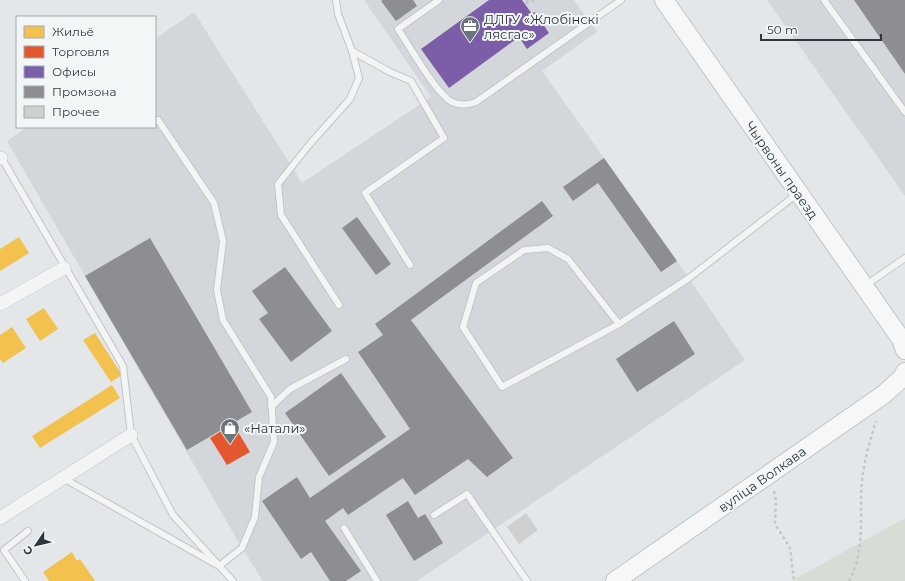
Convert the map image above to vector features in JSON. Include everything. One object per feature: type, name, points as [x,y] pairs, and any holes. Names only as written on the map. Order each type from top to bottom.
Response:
[{"type":"street","name":"Чырвоны праезд","points":[[664,0],[904,343]]},
{"type":"street","points":[[0,304],[64,268]]},
{"type":"street","name":"вуліца Волкава","points":[[615,581],[883,395],[902,378],[905,372]]},
{"type":"street","points":[[0,518],[131,435]]},
{"type":"lane","points":[[336,0],[338,14],[352,51],[359,78],[350,100],[309,145],[278,184],[282,215],[339,306]]},
{"type":"lane","points":[[440,0],[398,29],[441,93],[452,102],[466,106],[476,102],[621,0]]},
{"type":"lane","points":[[824,0],[905,112]]},
{"type":"lane","points":[[352,51],[390,72],[411,81],[444,138],[365,193],[410,265]]},
{"type":"lane","points":[[158,120],[214,203],[223,241],[217,290],[223,320],[271,397],[274,442],[259,477],[255,517],[242,548],[219,566]]},
{"type":"lane","points":[[0,157],[123,366],[131,435],[173,515],[233,581]]},
{"type":"lane","points":[[619,324],[568,258],[548,248],[524,250],[476,283],[463,327],[502,387],[619,324],[689,278],[798,192]]},
{"type":"lane","points":[[864,286],[905,258]]},
{"type":"lane","points":[[271,408],[290,389],[346,359]]},
{"type":"lane","points":[[63,478],[219,566]]},
{"type":"lane","points":[[434,516],[467,494],[527,581]]},
{"type":"lane","points":[[344,528],[378,581]]},
{"type":"lane","points":[[25,581],[4,550],[28,531]]},
{"type":"path","points":[[528,0],[525,4],[534,0]]},
{"type":"path","points":[[849,581],[853,574],[861,542],[862,481],[871,437],[883,395]]},
{"type":"path","points":[[770,473],[776,501],[775,524],[790,548],[794,581]]},
{"type":"shaded area","points":[[364,0],[574,0],[597,32],[542,71],[677,261],[745,360],[417,581],[263,581],[242,548],[7,141],[26,128],[156,128],[156,38],[194,12],[302,183],[431,97]]},
{"type":"shaded area","points":[[767,0],[905,0],[905,196]]},
{"type":"shaded area","points":[[905,518],[905,581],[791,581]]},
{"type":"building: Жильё","points":[[19,237],[29,253],[0,271],[0,249]]},
{"type":"building: Жильё","points":[[44,308],[58,329],[40,341],[26,319]]},
{"type":"building: Жильё","points":[[12,327],[26,348],[3,363],[0,359],[0,335]]},
{"type":"building: Жильё","points":[[95,333],[122,375],[111,382],[83,340]]},
{"type":"building: Жильё","points":[[112,385],[120,398],[40,448],[32,436]]},
{"type":"building: Жильё","points":[[72,552],[77,561],[80,559],[95,581],[49,581],[43,572]]},
{"type":"building: Торговля","name":"«Натали»","points":[[235,427],[250,452],[227,465],[210,438],[223,430],[225,434]]},
{"type":"building: Офисы","name":"ДЛГУ «Жлобінскі лясгас»","points":[[489,0],[522,0],[532,14],[535,12],[549,33],[527,49],[519,37],[449,88],[421,49]]},
{"type":"building: Промзона","points":[[413,0],[417,6],[396,21],[381,1]]},
{"type":"building: Промзона","points":[[854,0],[905,0],[905,74]]},
{"type":"building: Промзона","points":[[604,158],[677,261],[661,272],[598,183],[573,201],[563,187]]},
{"type":"building: Промзона","points":[[542,201],[553,216],[411,320],[513,458],[487,477],[468,459],[415,495],[403,478],[348,515],[343,508],[325,521],[361,571],[346,581],[330,581],[311,552],[301,559],[262,501],[297,477],[310,498],[410,429],[358,352],[383,335],[375,324]]},
{"type":"building: Промзона","points":[[357,217],[391,264],[376,275],[342,228]]},
{"type":"building: Промзона","points":[[150,238],[252,412],[187,450],[85,276]]},
{"type":"building: Промзона","points":[[285,267],[332,331],[291,362],[259,319],[268,313],[252,291]]},
{"type":"building: Промзона","points":[[674,321],[695,354],[637,392],[616,359]]},
{"type":"building: Промзона","points":[[341,373],[386,437],[329,476],[285,413]]},
{"type":"building: Промзона","points":[[408,501],[418,518],[425,514],[443,543],[414,561],[386,515]]},
{"type":"building: Прочее","points":[[526,513],[538,530],[519,544],[507,527]]},
{"type":"place","name":"ДЛГУ «Жлобінскі лясгас»","points":[[470,43]]},
{"type":"place","name":"«Натали»","points":[[230,445]]}]
